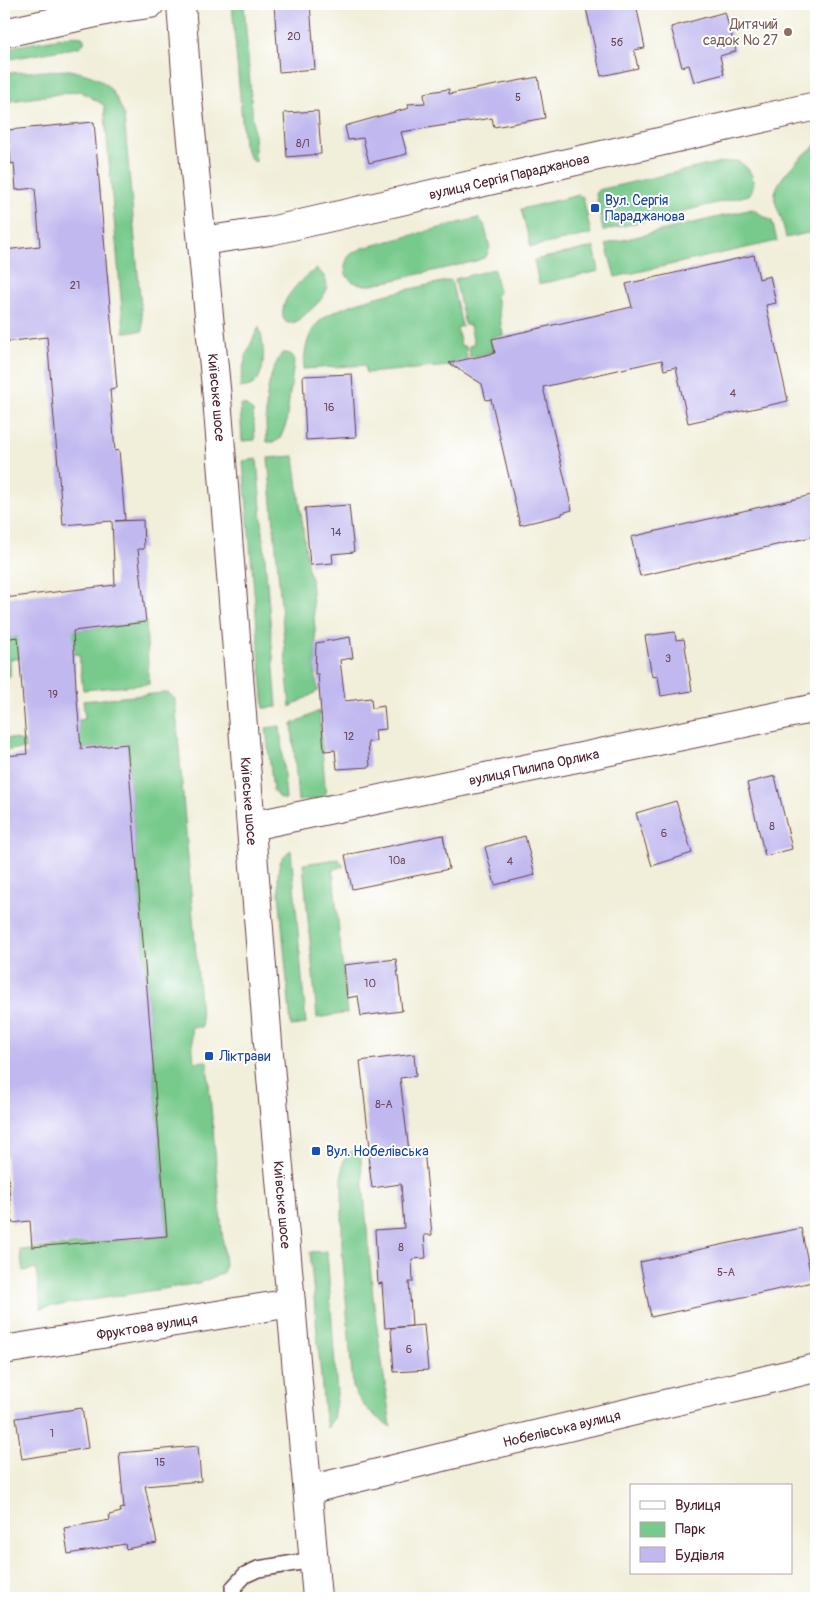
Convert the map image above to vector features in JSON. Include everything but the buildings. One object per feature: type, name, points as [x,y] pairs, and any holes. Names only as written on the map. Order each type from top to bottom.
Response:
[{"type":"main road","points":[[4,33],[113,6],[150,4]]},
{"type":"main road","name":"Київське шосе","points":[[181,4],[188,100],[217,398],[268,1043],[317,1598]]},
{"type":"main road","name":"вулиця Сергія Параджанова","points":[[202,242],[270,231],[816,106]]},
{"type":"main road","name":"вулиця Пилипа Орлика","points":[[251,826],[816,708]]},
{"type":"main road","name":"Фруктова вулиця","points":[[4,1350],[292,1303]]},
{"type":"main road","name":"Нобелівська вулиця","points":[[308,1490],[816,1368]]},
{"type":"lane","points":[[234,1598],[233,1588],[245,1575],[266,1567],[314,1560]]},
{"type":"green space","points":[[232,4],[244,4],[256,162],[249,157],[244,144]]},
{"type":"green space","points":[[72,36],[82,37],[84,43],[79,47],[4,60],[5,48]]},
{"type":"green space","points":[[69,70],[90,75],[104,83],[115,95],[124,115],[143,331],[124,332],[104,105],[80,91],[4,102],[4,73]]},
{"type":"green space","points":[[816,145],[816,231],[786,238],[775,202],[775,193],[783,177]]},
{"type":"green space","points":[[736,161],[745,166],[752,175],[753,185],[749,195],[603,231],[596,194],[598,190],[717,163]]},
{"type":"green space","points":[[579,195],[583,197],[591,234],[531,247],[521,209]]},
{"type":"green space","points":[[752,209],[772,221],[777,241],[615,277],[606,244]]},
{"type":"green space","points":[[478,218],[484,224],[490,248],[486,257],[372,285],[354,282],[350,280],[346,273],[345,265],[349,256],[363,248]]},
{"type":"green space","points":[[594,247],[599,271],[539,284],[534,260]]},
{"type":"green space","points":[[317,269],[326,281],[325,293],[298,320],[290,323],[286,322],[283,311],[287,298],[300,282]]},
{"type":"green space","points":[[494,269],[499,293],[496,295],[503,335],[490,338],[494,352],[470,357],[469,346],[474,344],[470,325],[465,325],[455,279]]},
{"type":"green space","points":[[451,280],[462,326],[457,328],[461,346],[466,346],[467,358],[464,359],[461,365],[366,373],[365,365],[303,369],[306,346],[310,335],[316,325],[326,317],[341,309],[379,296]]},
{"type":"green space","points":[[259,327],[263,349],[261,374],[252,385],[240,388],[246,357]]},
{"type":"green space","points":[[282,353],[292,355],[294,361],[286,424],[280,439],[274,442],[267,442],[266,407],[269,385]]},
{"type":"green space","points":[[240,405],[245,405],[253,411],[255,440],[242,441]]},
{"type":"green space","points":[[294,456],[308,569],[311,578],[316,643],[315,674],[318,691],[290,707],[268,458]]},
{"type":"green space","points":[[257,459],[277,707],[264,708],[243,461]]},
{"type":"green space","points":[[146,622],[149,684],[83,690],[79,654],[10,659],[10,676],[4,677],[4,639]]},
{"type":"green space","points":[[169,693],[175,699],[202,1027],[191,1027],[194,1062],[207,1061],[225,1266],[223,1273],[200,1283],[41,1308],[36,1269],[23,1271],[20,1250],[167,1236],[127,745],[79,749],[79,720],[85,719],[83,701]]},
{"type":"green space","points":[[319,711],[326,798],[298,801],[292,724]]},
{"type":"green space","points":[[280,726],[286,800],[278,797],[273,790],[266,728]]},
{"type":"green space","points":[[4,737],[24,741],[25,749],[4,750]]},
{"type":"green space","points":[[291,850],[306,1024],[291,1026],[278,871],[284,856]]},
{"type":"green space","points":[[338,859],[344,866],[333,871],[347,1013],[317,1018],[303,864]]},
{"type":"green space","points":[[360,1148],[373,1298],[391,1427],[378,1419],[360,1401],[353,1388],[342,1249],[342,1171],[346,1156]]},
{"type":"green space","points":[[327,1251],[337,1395],[333,1419],[327,1428],[310,1252]]},
{"type":"place","name":"Дитячий садок № 27","points":[[788,32]]},
{"type":"place","name":"Вул. Сергія Параджанова","points":[[595,208]]},
{"type":"place","name":"Ліктрави","points":[[209,1056]]},
{"type":"place","name":"Вул. Нобелівська","points":[[316,1151]]}]
